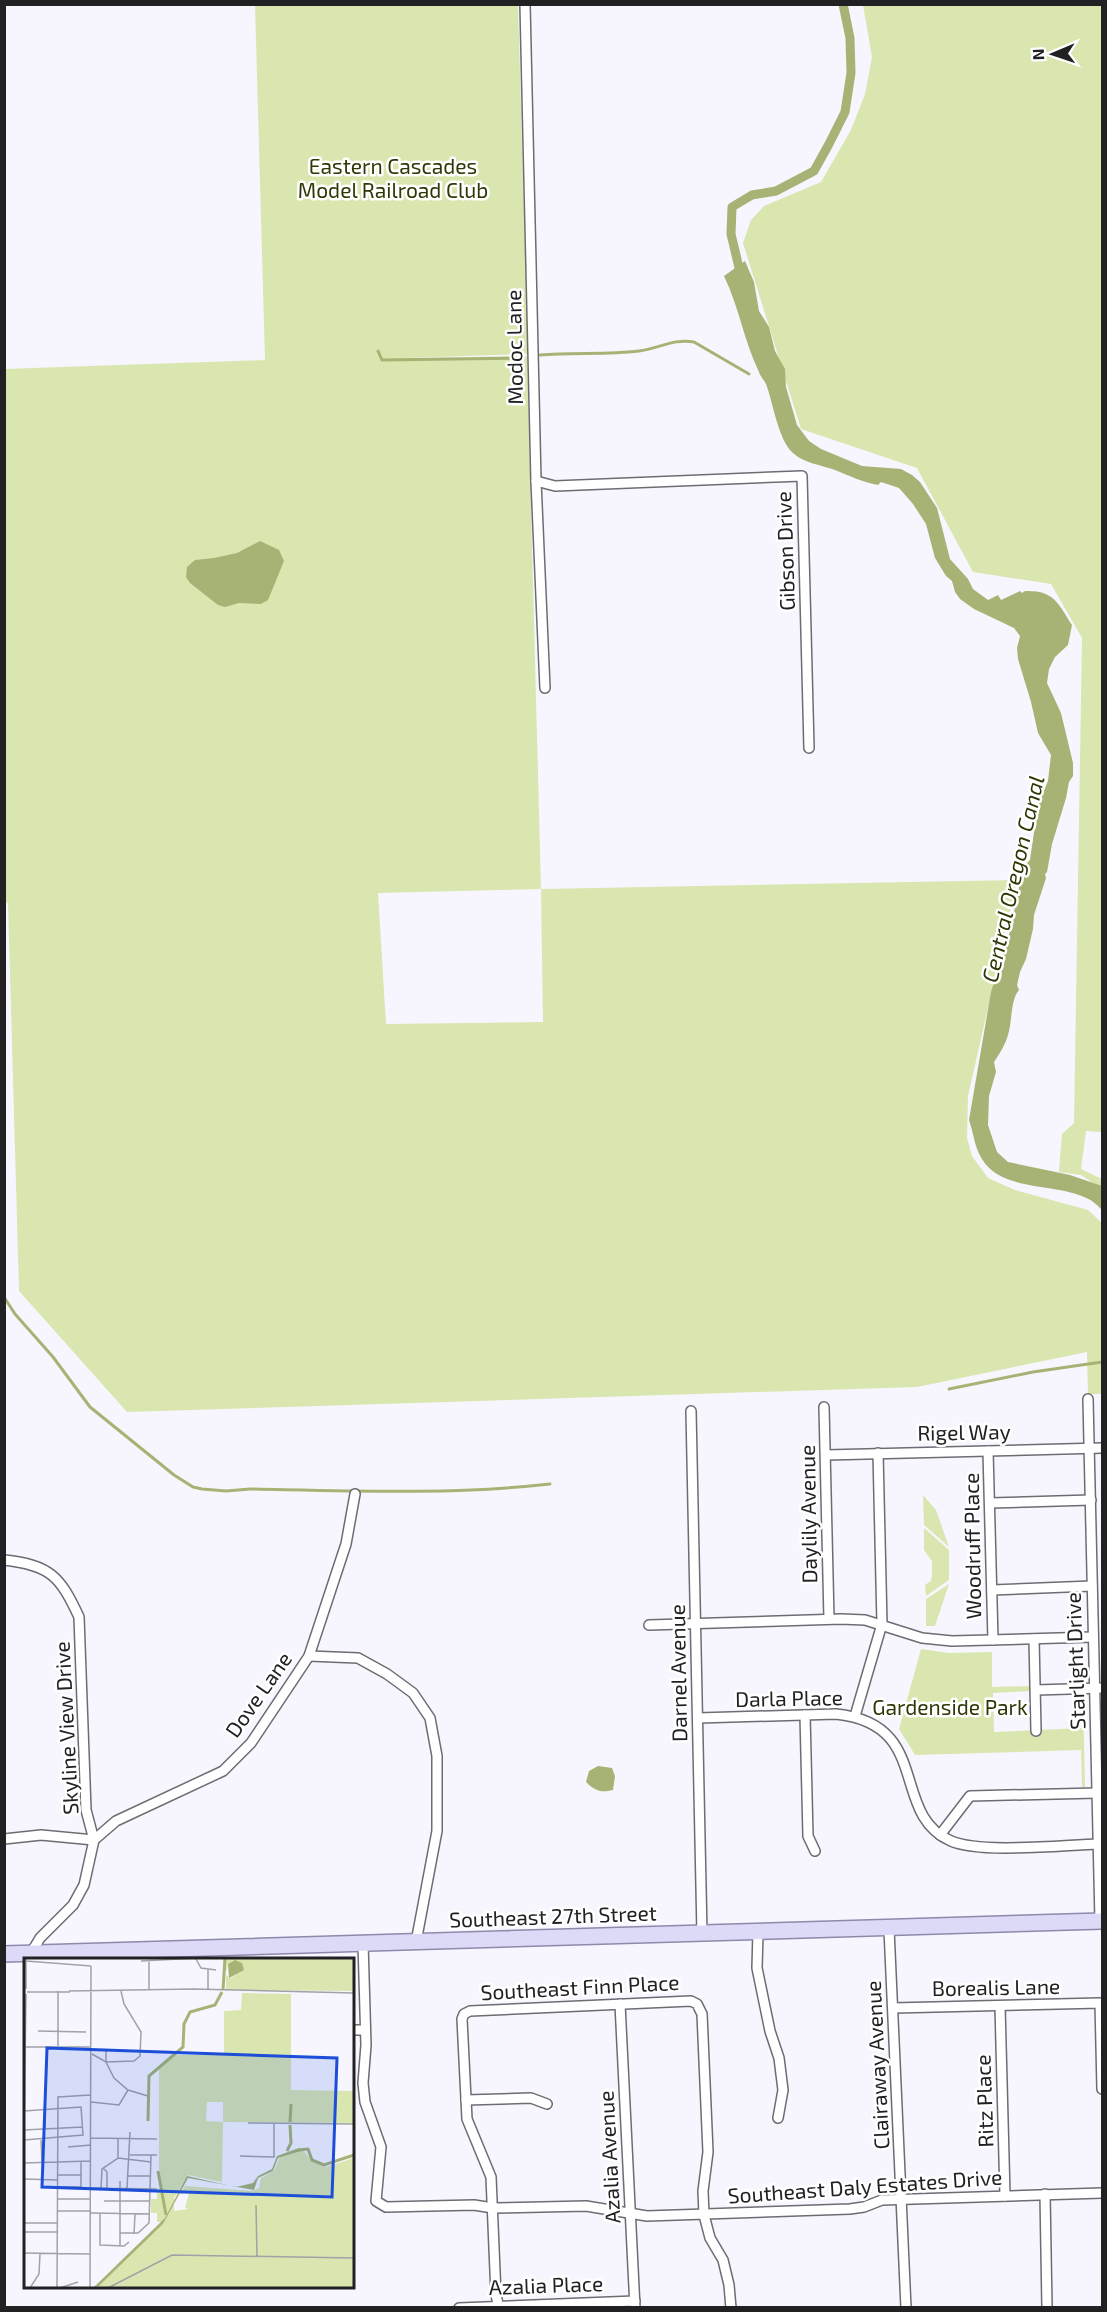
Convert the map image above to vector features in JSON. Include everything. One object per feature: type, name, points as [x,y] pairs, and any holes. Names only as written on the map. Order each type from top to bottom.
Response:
[{"type":"main road","name":"Southeast 27th Street","points":[[4,1954],[72,1956],[167,1954],[363,1943],[1101,1921]]},
{"type":"street","name":"Modoc Lane","points":[[525,4],[536,481],[545,688]]},
{"type":"street","name":"Gibson Drive","points":[[536,481],[555,486],[802,476],[809,748]]},
{"type":"street","name":"Starlight Drive","points":[[1088,1399],[1093,1637],[1099,1688],[1097,1793],[1101,1921]]},
{"type":"street","name":"Daylily Avenue","points":[[824,1407],[829,1619]]},
{"type":"street","name":"Darnel Avenue","points":[[692,1411],[702,1934]]},
{"type":"street","name":"Rigel Way","points":[[826,1455],[1102,1448]]},
{"type":"street","name":"Woodruff Place","points":[[988,1450],[993,1640]]},
{"type":"street","points":[[855,1716],[882,1624],[878,1453]]},
{"type":"street","name":"Dove Lane","points":[[94,1840],[116,1821],[223,1771],[251,1743],[309,1656],[346,1544],[355,1494]]},
{"type":"street","points":[[990,1503],[1090,1500]]},
{"type":"street","name":"Skyline View Drive","points":[[4,1560],[40,1566],[57,1579],[69,1596],[79,1617],[86,1810],[94,1840],[84,1886],[73,1905],[40,1938],[31,1953]]},
{"type":"street","points":[[992,1590],[1092,1586]]},
{"type":"street","points":[[649,1625],[829,1619],[865,1620],[934,1640],[1093,1637]]},
{"type":"street","points":[[1034,1639],[1036,1731]]},
{"type":"street","points":[[309,1656],[358,1658],[387,1674],[413,1693],[430,1718],[437,1756],[437,1831],[416,1942]]},
{"type":"street","points":[[1036,1690],[1099,1688]]},
{"type":"street","name":"Darla Place","points":[[698,1718],[836,1714],[855,1716],[882,1729],[898,1747],[920,1808],[930,1825],[940,1835]]},
{"type":"street","points":[[804,1715],[808,1836],[815,1851]]},
{"type":"street","points":[[1097,1793],[970,1796],[940,1835],[951,1841],[976,1847],[1098,1844]]},
{"type":"street","points":[[4,1839],[41,1835],[94,1840]]},
{"type":"street","name":"Clairaway Avenue","points":[[889,1929],[906,2307]]},
{"type":"street","points":[[758,1932],[757,1968],[770,2031],[779,2058],[783,2090],[778,2118]]},
{"type":"street","points":[[363,1943],[366,2030],[363,2083],[365,2102],[381,2147],[376,2201],[386,2207],[586,2206],[630,2214]]},
{"type":"street","name":"Southeast Finn Place","points":[[466,2100],[462,2019],[464,2014],[470,2011],[691,2001],[698,2004],[702,2013],[708,2152],[703,2191],[705,2215]]},
{"type":"street","name":"Borealis Lane","points":[[893,2008],[1100,2003],[1102,2089]]},
{"type":"street","name":"Azalia Avenue","points":[[620,2004],[635,2304]]},
{"type":"street","name":"Ritz Place","points":[[1000,2006],[1005,2196]]},
{"type":"street","points":[[354,2030],[366,2030]]},
{"type":"street","points":[[499,2307],[496,2295],[491,2177],[467,2119],[466,2100],[531,2098],[547,2104]]},
{"type":"street","name":"Southeast Daly Estates Drive","points":[[630,2214],[705,2215],[850,2209],[864,2207],[882,2200],[1102,2193]]},
{"type":"street","points":[[1045,2194],[1047,2307]]},
{"type":"street","points":[[705,2215],[710,2238],[723,2260],[731,2307]]},
{"type":"street","name":"Azalia Place","points":[[459,2307],[635,2304]]},
{"type":"green space","name":"Eastern Cascades Model Railroad Club","points":[[255,5],[518,5],[528,354],[408,358],[527,356],[541,889],[1017,880],[968,1096],[967,1138],[972,1156],[988,1178],[1015,1190],[1088,1210],[1102,1223],[1102,1394],[1088,1394],[1087,1352],[917,1387],[127,1412],[19,1291],[8,903],[4,902],[4,369],[265,360]],"holes":[[[541,889],[543,1022],[386,1024],[378,893]]]},
{"type":"green space","points":[[863,5],[1102,5],[1102,1132],[1086,1131],[1081,1169],[1102,1179],[1102,1189],[1081,1175],[1059,1172],[1062,1134],[1074,1123],[1082,638],[1051,584],[973,572],[917,468],[801,429],[743,243],[751,220],[764,206],[821,182],[851,130],[865,94],[872,57]]},
{"type":"green space","points":[[923,1495],[936,1510],[949,1547],[924,1525]]},
{"type":"green space","points":[[924,1528],[949,1550],[949,1580],[926,1596],[925,1585],[931,1581],[932,1561],[924,1550]]},
{"type":"green space","points":[[949,1584],[935,1626],[926,1626],[926,1599]]},
{"type":"green space","name":"Gardenside Park","points":[[921,1649],[949,1653],[992,1652],[992,1687],[1031,1686],[1032,1691],[993,1693],[994,1732],[1081,1728],[1080,1698],[1083,1698],[1085,1787],[1082,1787],[1081,1750],[915,1755],[899,1729]]},
{"type":"shaded area","points":[[745,261],[754,282],[759,311],[769,327],[775,351],[785,369],[786,387],[797,425],[809,441],[821,449],[862,466],[901,469],[912,475],[920,482],[937,508],[950,559],[968,579],[973,589],[988,600],[998,595],[1001,600],[1020,591],[1022,593],[1035,591],[1043,593],[1054,599],[1072,625],[1068,645],[1055,657],[1049,669],[1047,683],[1061,713],[1073,763],[1073,776],[1069,782],[1052,844],[1046,878],[1034,915],[1033,929],[1026,959],[1020,972],[1017,985],[1019,990],[1013,1004],[1008,1035],[994,1062],[996,1072],[989,1096],[988,1125],[997,1152],[1008,1162],[1070,1175],[1102,1186],[1102,1210],[1092,1201],[1079,1195],[1018,1182],[1004,1178],[991,1170],[979,1154],[969,1120],[991,992],[1011,928],[1025,865],[1030,860],[1038,805],[1048,781],[1051,755],[1038,733],[1018,659],[1017,648],[1020,636],[1014,628],[974,609],[960,599],[952,581],[946,576],[935,558],[926,524],[899,488],[881,482],[878,485],[867,482],[807,461],[797,456],[788,447],[783,439],[766,384],[754,360],[724,276]]},
{"type":"shaded area","points":[[260,541],[279,550],[284,561],[268,600],[261,604],[239,603],[225,607],[218,605],[190,583],[186,577],[187,567],[195,560],[237,553]]},
{"type":"shaded area","points":[[598,1766],[612,1768],[615,1776],[613,1790],[598,1790],[586,1782],[589,1771]]},
{"type":"waterway","name":"Central Oregon Canal","points":[[741,276],[731,234],[732,207],[752,195],[776,191],[814,171],[845,112],[851,73],[850,38],[843,4]]},
{"type":"waterway","points":[[540,355],[627,352],[687,341],[694,342],[749,374]]},
{"type":"waterway","points":[[378,351],[382,360],[523,358]]},
{"type":"waterway","points":[[4,1297],[15,1314],[53,1357],[90,1407],[174,1475],[193,1487],[226,1491],[250,1489],[400,1491],[475,1490],[550,1484]]},
{"type":"waterway","points":[[949,1389],[1033,1372],[1102,1362]]}]
